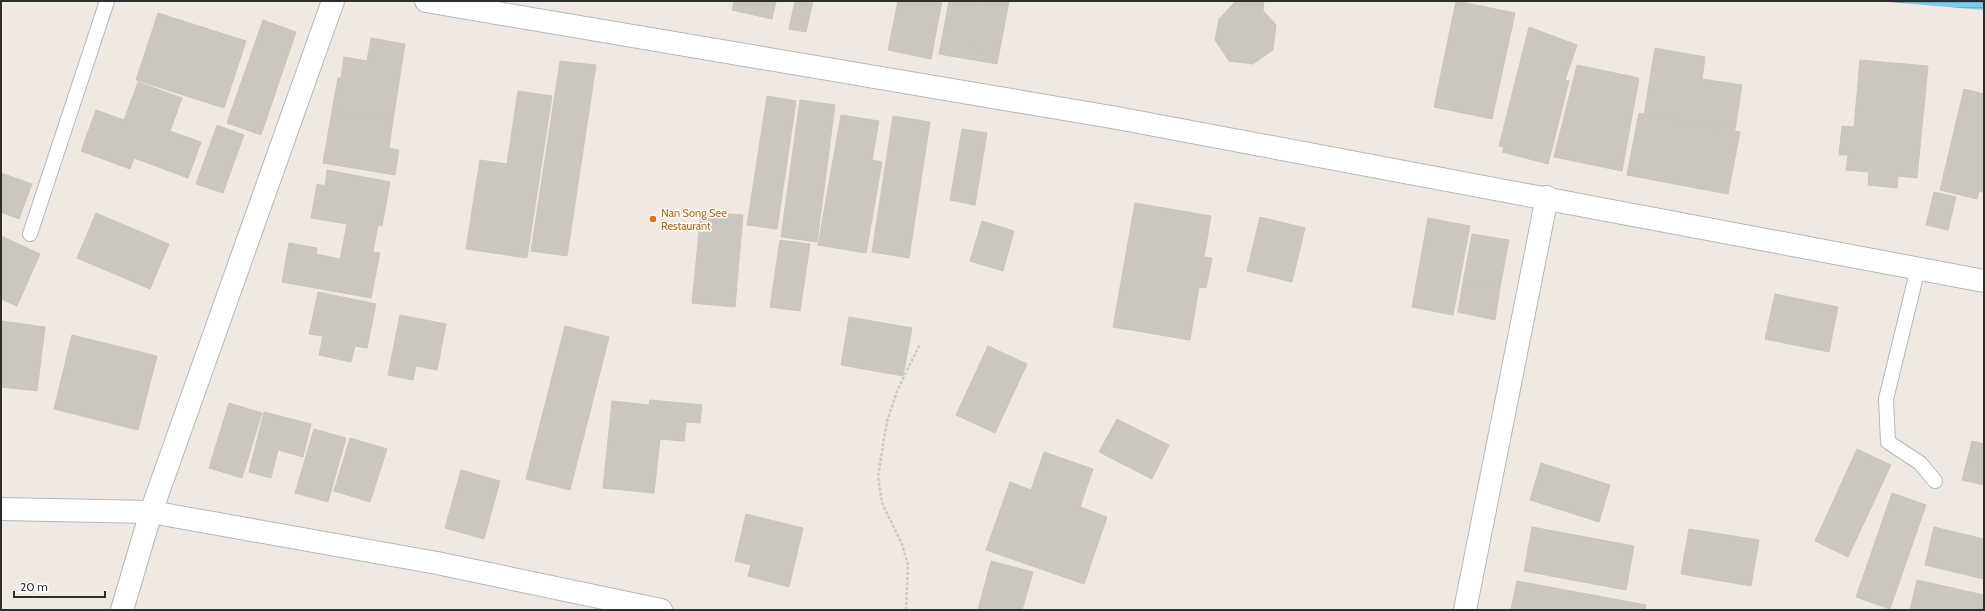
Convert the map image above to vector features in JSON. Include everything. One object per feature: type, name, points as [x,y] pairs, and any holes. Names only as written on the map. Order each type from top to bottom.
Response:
[{"type":"street","points":[[122,610],[151,512],[333,1]]},
{"type":"street","points":[[426,1],[1117,118],[1548,197],[1984,281]]},
{"type":"street","points":[[1465,610],[1548,197]]},
{"type":"street","points":[[1,509],[151,512],[437,562],[661,610]]},
{"type":"lane","points":[[30,234],[107,1]]},
{"type":"lane","points":[[1918,268],[1886,398],[1888,442],[1920,463],[1935,481]]},
{"type":"path","points":[[906,610],[908,565],[902,544],[882,503],[878,476],[887,421],[897,391],[920,344]]},
{"type":"water","points":[[1876,1],[1984,1],[1984,10]]},
{"type":"building","points":[[734,1],[776,1],[772,19],[732,10]]},
{"type":"building","points":[[795,1],[813,1],[806,32],[789,29]]},
{"type":"building","points":[[898,1],[942,1],[931,59],[888,50]]},
{"type":"building","points":[[949,1],[984,1],[973,60],[939,54]]},
{"type":"building","points":[[985,1],[1009,1],[997,64],[974,60]]},
{"type":"building","points":[[1235,1],[1264,1],[1263,10],[1259,6],[1234,3]]},
{"type":"building","points":[[1456,1],[1515,13],[1492,119],[1434,107]]},
{"type":"building","points":[[1234,3],[1259,6],[1276,25],[1273,50],[1253,64],[1229,61],[1215,40],[1219,19]]},
{"type":"building","points":[[158,13],[246,41],[224,108],[136,80]]},
{"type":"building","points":[[263,20],[296,32],[261,135],[227,123]]},
{"type":"building","points":[[1529,27],[1577,45],[1565,80],[1569,81],[1548,164],[1502,152],[1504,147],[1499,146]]},
{"type":"building","points":[[371,38],[405,44],[393,120],[332,111],[338,78],[341,78],[344,57],[367,61]]},
{"type":"building","points":[[1655,48],[1705,57],[1702,79],[1742,85],[1735,130],[1644,115]]},
{"type":"building","points":[[1860,60],[1928,66],[1917,178],[1898,176],[1897,188],[1868,185],[1869,172],[1846,170],[1848,155],[1839,155],[1842,126],[1854,127]]},
{"type":"building","points":[[560,61],[596,65],[567,256],[531,251]]},
{"type":"building","points":[[1577,65],[1639,78],[1622,171],[1554,157]]},
{"type":"building","points":[[138,82],[182,98],[170,131],[201,142],[188,178],[134,158],[130,169],[81,151],[96,110],[124,120]]},
{"type":"building","points":[[1964,89],[1984,94],[1984,192],[1979,191],[1977,199],[1940,190]]},
{"type":"building","points":[[518,91],[552,96],[527,258],[466,249],[480,160],[507,164]]},
{"type":"building","points":[[767,96],[796,101],[777,229],[747,225]]},
{"type":"building","points":[[800,100],[835,105],[817,242],[781,237]]},
{"type":"building","points":[[332,111],[393,120],[389,148],[399,150],[395,175],[323,163]]},
{"type":"building","points":[[1639,113],[1740,132],[1728,194],[1627,175]]},
{"type":"building","points":[[841,115],[879,121],[872,160],[882,162],[866,253],[818,245]]},
{"type":"building","points":[[893,116],[930,122],[909,258],[872,252]]},
{"type":"building","points":[[217,125],[244,135],[223,193],[196,184]]},
{"type":"building","points":[[962,129],[987,133],[975,205],[950,200]]},
{"type":"building","points":[[327,170],[390,182],[382,226],[378,225],[373,252],[380,253],[371,298],[282,282],[289,243],[317,248],[316,254],[340,259],[347,224],[311,218],[317,184],[325,186]]},
{"type":"building","points":[[1,173],[32,184],[19,219],[1,212]]},
{"type":"building","points":[[1934,192],[1956,197],[1948,230],[1926,225]]},
{"type":"building","points":[[1135,203],[1211,216],[1204,257],[1212,258],[1206,288],[1199,287],[1190,340],[1113,327]]},
{"type":"building","points":[[701,212],[743,215],[735,307],[692,303]]},
{"type":"building","points":[[96,213],[169,244],[150,289],[77,258]]},
{"type":"building","points":[[1260,217],[1305,228],[1292,282],[1247,271]]},
{"type":"building","points":[[1428,218],[1470,226],[1453,315],[1412,307]]},
{"type":"building","points":[[982,221],[1014,231],[1003,271],[970,261]]},
{"type":"building","points":[[1472,234],[1509,240],[1500,287],[1463,282]]},
{"type":"building","points":[[1,236],[40,254],[17,306],[1,299]]},
{"type":"building","points":[[780,240],[810,244],[800,311],[770,307]]},
{"type":"building","points":[[1463,282],[1500,287],[1495,320],[1458,312]]},
{"type":"building","points":[[318,292],[376,304],[367,348],[355,346],[351,362],[319,355],[323,336],[309,334]]},
{"type":"building","points":[[1775,294],[1838,307],[1829,352],[1765,339]]},
{"type":"building","points":[[400,315],[446,324],[437,370],[416,366],[413,380],[388,375]]},
{"type":"building","points":[[849,317],[912,328],[903,376],[841,365]]},
{"type":"building","points":[[1,321],[45,327],[37,391],[1,387]]},
{"type":"building","points":[[565,326],[609,337],[570,490],[526,479]]},
{"type":"building","points":[[72,335],[157,356],[138,430],[54,409]]},
{"type":"building","points":[[988,346],[1027,364],[995,433],[956,415]]},
{"type":"building","points":[[650,400],[702,405],[700,423],[686,422],[684,441],[660,439],[654,493],[603,488],[612,401],[649,405]]},
{"type":"building","points":[[229,403],[262,413],[242,478],[209,468]]},
{"type":"building","points":[[264,412],[311,424],[303,457],[278,450],[271,478],[249,472]]},
{"type":"building","points":[[1117,419],[1169,445],[1152,479],[1099,452]]},
{"type":"building","points":[[314,429],[346,438],[328,502],[295,493]]},
{"type":"building","points":[[350,438],[387,449],[370,502],[334,491]]},
{"type":"building","points":[[1972,441],[1984,444],[1984,485],[1962,480]]},
{"type":"building","points":[[1857,449],[1891,465],[1848,557],[1815,541]]},
{"type":"building","points":[[1044,452],[1093,469],[1080,507],[1107,517],[1084,584],[986,550],[1010,482],[1031,490]]},
{"type":"building","points":[[1541,463],[1610,485],[1599,522],[1530,500]]},
{"type":"building","points":[[461,470],[500,481],[484,539],[445,528]]},
{"type":"building","points":[[1892,493],[1926,505],[1890,609],[1856,597]]},
{"type":"building","points":[[746,514],[803,528],[789,587],[748,576],[751,565],[735,561]]},
{"type":"building","points":[[1532,527],[1634,546],[1626,590],[1524,571]]},
{"type":"building","points":[[1934,527],[1984,539],[1984,579],[1925,565]]},
{"type":"building","points":[[1689,529],[1759,540],[1751,586],[1681,574]]},
{"type":"building","points":[[991,561],[1033,572],[1022,610],[978,610]]},
{"type":"building","points":[[1917,580],[1984,595],[1984,610],[1910,610]]},
{"type":"building","points":[[1517,581],[1646,605],[1645,610],[1511,610]]},
{"type":"place","name":"Nan Song See Restaurant","points":[[653,219]]}]
